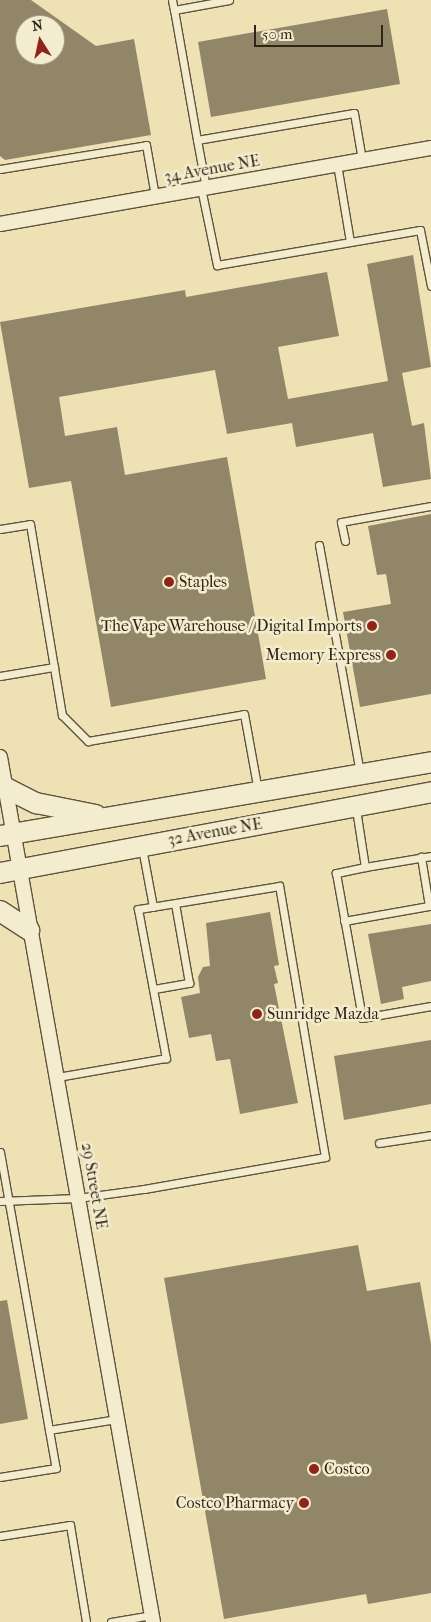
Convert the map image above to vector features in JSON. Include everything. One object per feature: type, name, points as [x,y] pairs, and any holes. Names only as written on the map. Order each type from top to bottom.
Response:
[{"type":"main road","name":"32 Avenue NE","points":[[7,835],[258,794],[431,762]]},
{"type":"main road","points":[[6,788],[36,803],[108,818]]},
{"type":"main road","name":"32 Avenue NE","points":[[0,873],[431,792]]},
{"type":"main road","points":[[0,911],[29,930]]},
{"type":"street","name":"34 Avenue NE","points":[[0,224],[431,148]]},
{"type":"street","name":"29 Street NE","points":[[0,756],[6,788],[7,835],[21,869],[29,930],[57,1077],[152,1619]]},
{"type":"lane","points":[[172,0],[217,265],[420,230],[431,286]]},
{"type":"lane","points":[[174,10],[230,0]]},
{"type":"lane","points":[[197,140],[354,112],[362,160]]},
{"type":"lane","points":[[0,169],[146,145],[155,196]]},
{"type":"lane","points":[[337,164],[350,242]]},
{"type":"lane","points":[[345,541],[341,522],[431,506]]},
{"type":"lane","points":[[0,529],[30,524],[62,715],[88,742],[244,714],[258,794]]},
{"type":"lane","points":[[319,546],[360,776]]},
{"type":"lane","points":[[0,676],[54,667]]},
{"type":"lane","points":[[356,806],[365,867]]},
{"type":"lane","points":[[141,846],[153,907]]},
{"type":"lane","points":[[431,856],[336,873],[362,1018],[431,1006]]},
{"type":"lane","points":[[344,921],[429,906],[421,857]]},
{"type":"lane","points":[[0,1201],[78,1198],[325,1157],[279,886],[138,910],[166,1058],[57,1077]]},
{"type":"lane","points":[[154,989],[189,983],[175,904]]},
{"type":"lane","points":[[379,1143],[431,1134]]},
{"type":"lane","points":[[0,1152],[56,1468],[0,1477]]},
{"type":"lane","points":[[49,1430],[117,1419]]},
{"type":"lane","points":[[0,1536],[70,1525],[86,1622]]},
{"type":"lane","points":[[111,1622],[152,1619]]},
{"type":"building","points":[[0,0],[31,0],[52,15],[15,15],[15,65],[65,65],[65,24],[96,46],[134,39],[151,135],[5,160],[0,156]]},
{"type":"building","points":[[387,9],[400,84],[211,117],[198,42]]},
{"type":"building","points":[[413,255],[431,367],[402,373],[412,426],[424,423],[431,479],[383,487],[373,433],[296,447],[292,423],[227,434],[215,370],[59,397],[65,436],[117,427],[125,475],[227,457],[266,679],[111,707],[71,481],[29,488],[0,322],[185,290],[186,297],[327,272],[339,336],[278,347],[288,399],[388,381],[367,264]]},
{"type":"building","points":[[431,514],[431,694],[360,707],[343,612],[391,604],[386,574],[377,575],[368,526]]},
{"type":"building","points":[[270,912],[279,965],[274,966],[278,983],[274,984],[298,1103],[240,1114],[230,1059],[216,1061],[211,1034],[189,1038],[181,997],[200,993],[198,977],[203,967],[210,966],[206,923]]},
{"type":"building","points":[[431,924],[431,981],[402,987],[404,999],[381,1004],[368,934]]},
{"type":"building","points":[[431,1040],[431,1104],[344,1120],[334,1056]]},
{"type":"building","name":"Costco","points":[[358,1245],[367,1291],[420,1282],[431,1344],[431,1593],[368,1604],[366,1594],[224,1619],[164,1278]]},
{"type":"building","points":[[7,1300],[28,1419],[0,1424],[0,1301]]},
{"type":"place","name":"Staples","points":[[169,582]]},
{"type":"place","name":"The Vape Warehouse / Digital Imports","points":[[372,626]]},
{"type":"place","name":"Memory Express","points":[[391,655]]},
{"type":"place","name":"Sunridge Mazda","points":[[257,1014]]},
{"type":"place","name":"Costco","points":[[314,1469]]},
{"type":"place","name":"Costco Pharmacy","points":[[304,1503]]}]
